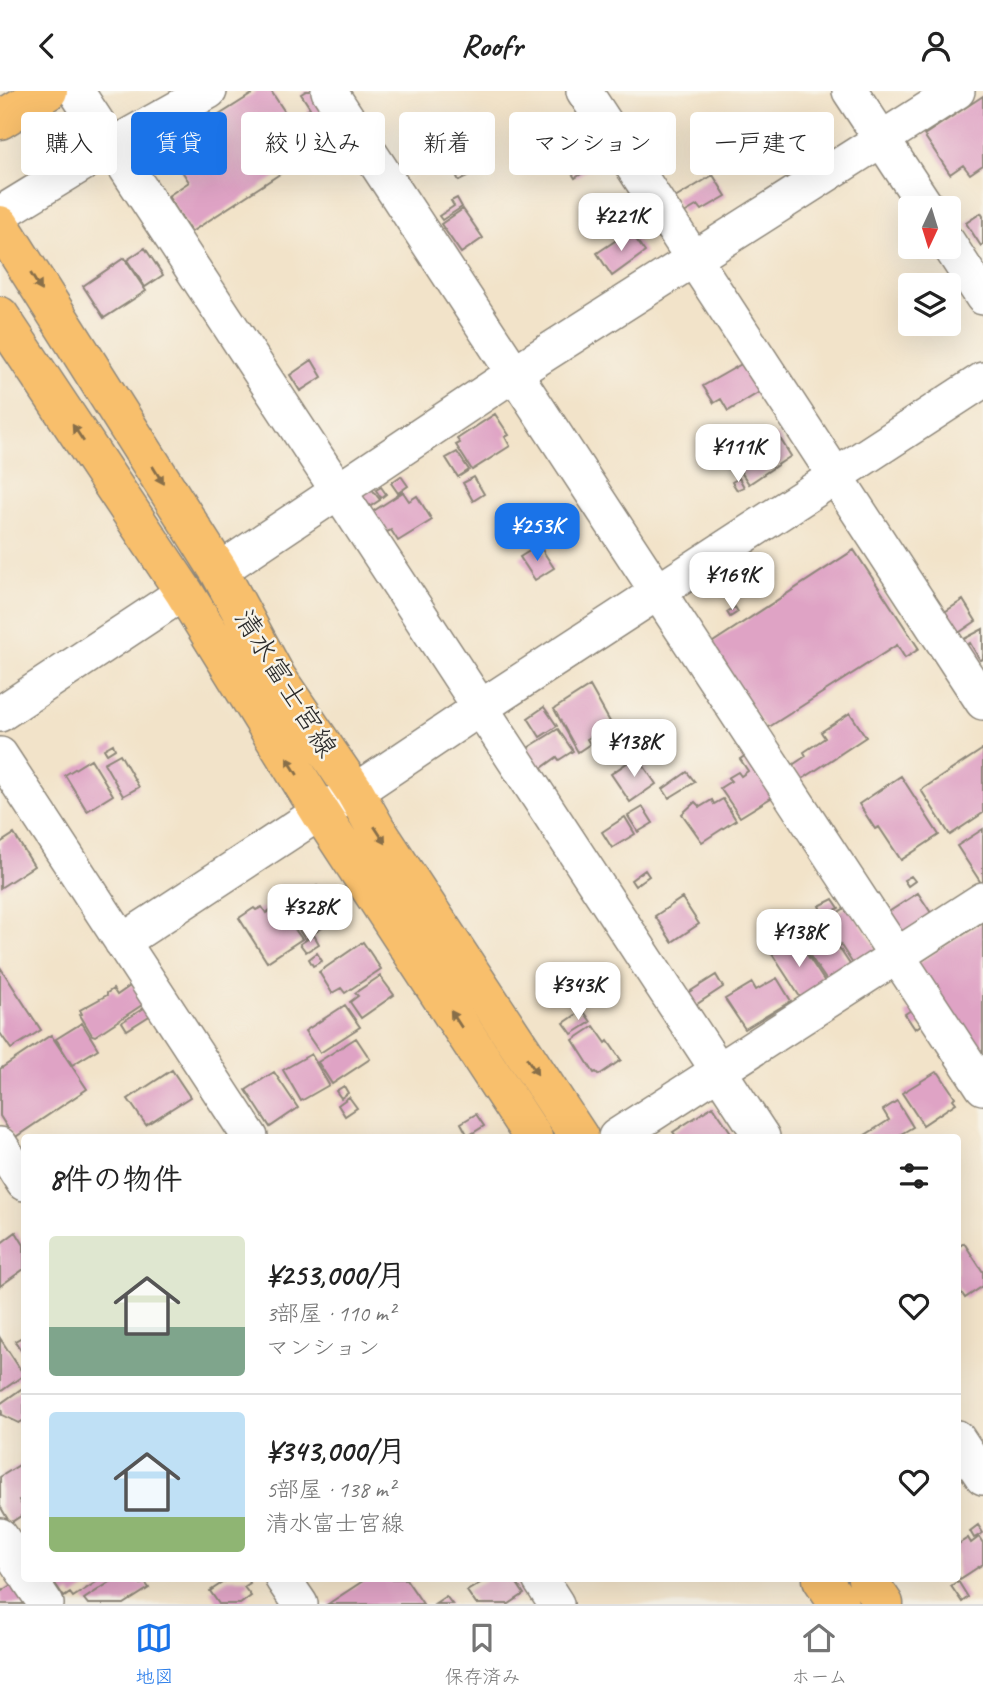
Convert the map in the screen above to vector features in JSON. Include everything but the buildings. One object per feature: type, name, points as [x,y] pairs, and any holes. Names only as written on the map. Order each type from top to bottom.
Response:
[{"type":"main road","points":[[0,120],[48,91]]},
{"type":"main road","name":"清水富士宮線","points":[[0,225],[219,571],[277,678],[355,792],[376,829],[577,1134]]},
{"type":"main road","name":"清水富士宮線","points":[[0,316],[184,592],[320,812],[531,1134]]},
{"type":"main road","points":[[824,1582],[839,1604]]},
{"type":"main road","points":[[869,1582],[884,1604]]},
{"type":"street","points":[[76,91],[89,112]]},
{"type":"street","points":[[117,143],[209,91]]},
{"type":"street","points":[[329,91],[983,1087]]},
{"type":"street","points":[[584,91],[983,702]]},
{"type":"street","points":[[850,91],[919,196]]},
{"type":"street","points":[[219,571],[513,374],[957,91]]},
{"type":"street","points":[[117,155],[760,1134]]},
{"type":"street","points":[[0,214],[64,175]]},
{"type":"street","points":[[958,259],[983,297]]},
{"type":"street","points":[[122,942],[983,380]]},
{"type":"street","points":[[0,714],[184,592]]},
{"type":"street","points":[[0,755],[248,1134]]},
{"type":"street","points":[[621,1134],[983,900]]},
{"type":"street","points":[[0,1145],[21,1178]]},
{"type":"street","points":[[961,1444],[983,1477]]},
{"type":"street","points":[[6,1533],[21,1566]]},
{"type":"street","points":[[31,1582],[46,1604]]},
{"type":"street","points":[[285,1582],[300,1604]]},
{"type":"street","points":[[542,1582],[556,1604]]}]
